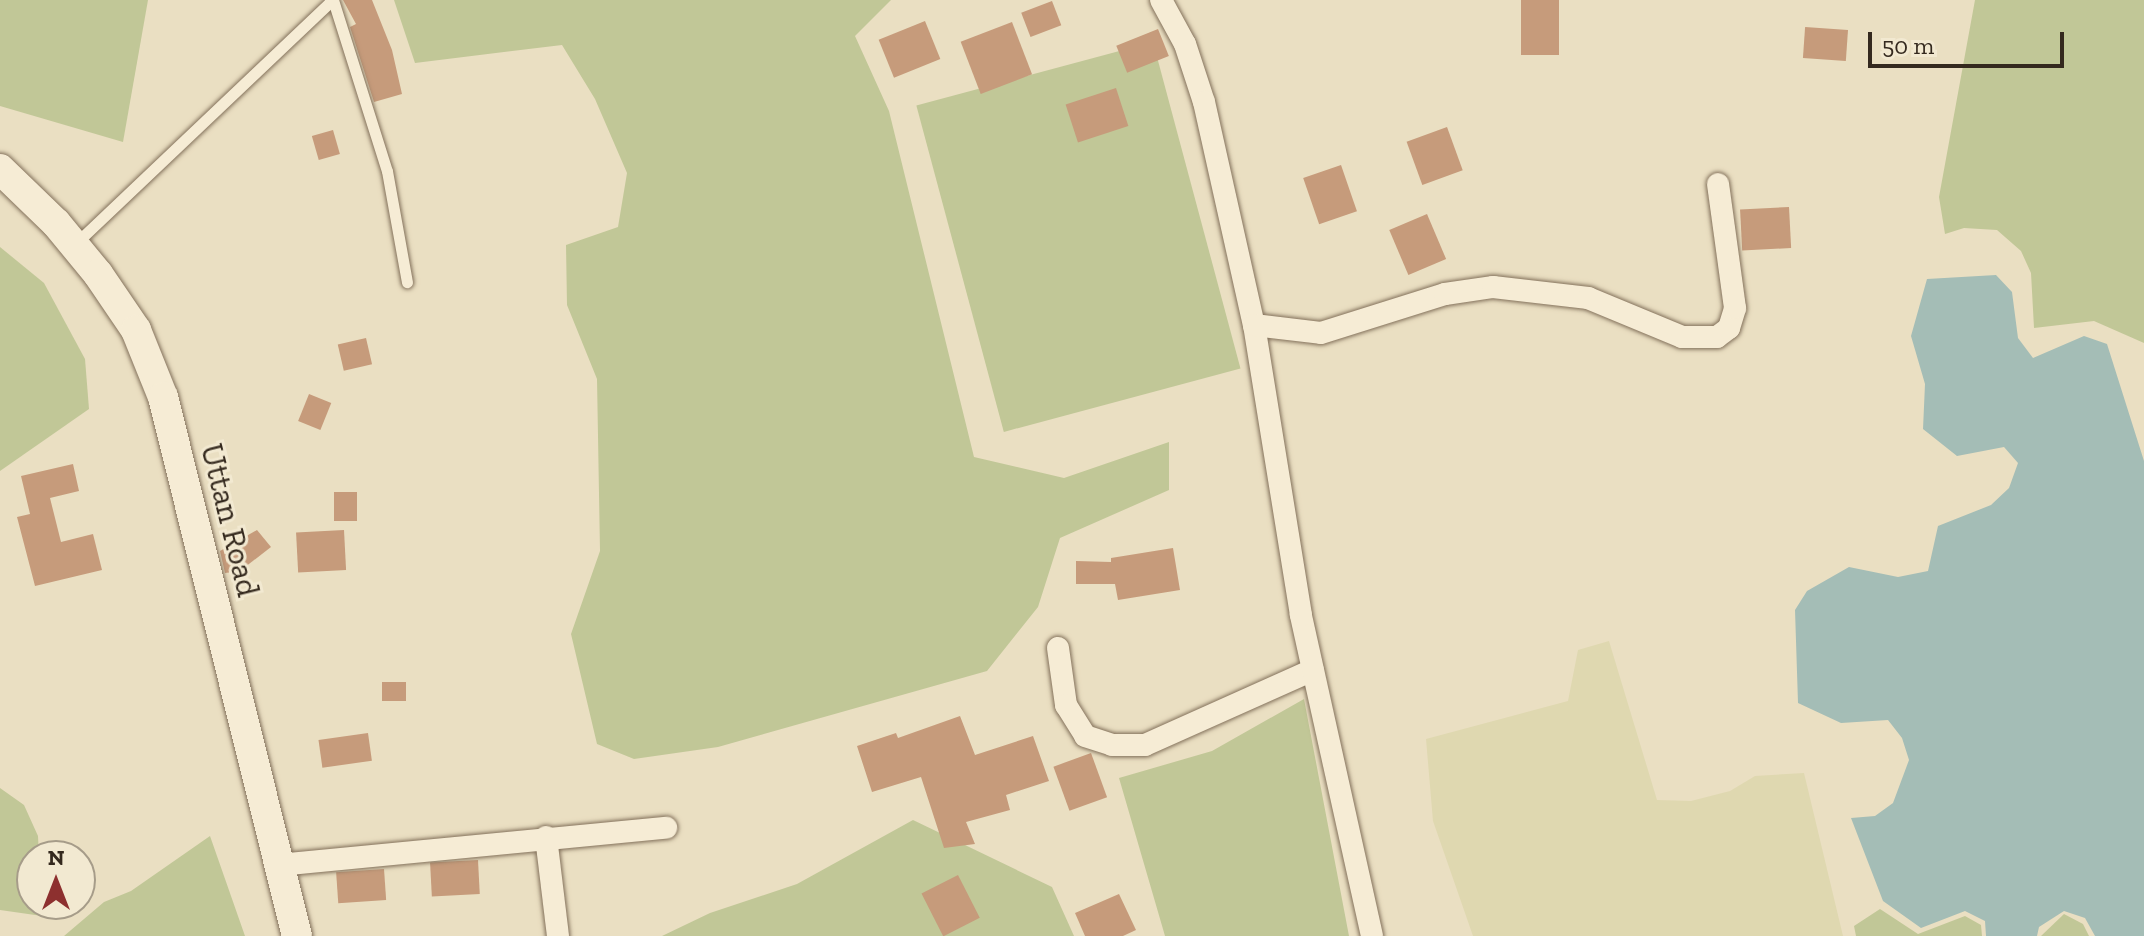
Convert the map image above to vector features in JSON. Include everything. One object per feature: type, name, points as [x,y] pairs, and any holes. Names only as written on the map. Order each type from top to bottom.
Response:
[{"type":"main road","name":"Uttan Road","points":[[0,169],[73,246],[136,330],[163,397],[297,936]]},
{"type":"street","points":[[1161,0],[1185,44],[1204,102],[1254,325],[1313,670],[1372,936]]},
{"type":"street","points":[[1254,325],[1321,333],[1445,294],[1493,287],[1588,298],[1682,337],[1717,337],[1729,328],[1735,308],[1718,184]]},
{"type":"street","points":[[1058,648],[1066,705],[1085,736],[1112,745],[1145,745],[1313,670]]},
{"type":"street","points":[[279,865],[546,837],[666,828]]},
{"type":"street","points":[[546,837],[558,936]]},
{"type":"lane","points":[[73,246],[332,0],[387,171],[407,282]]},
{"type":"shaded area","points":[[1609,641],[1657,800],[1691,801],[1730,791],[1755,776],[1804,773],[1843,936],[1473,936],[1433,821],[1426,739],[1568,701],[1578,650]]},
{"type":"green space","points":[[0,0],[148,0],[123,142],[0,106]]},
{"type":"green space","points":[[394,0],[891,0],[855,36],[889,111],[974,457],[1064,478],[1169,442],[1169,490],[1060,538],[1038,607],[987,671],[718,747],[634,759],[597,744],[571,634],[600,551],[597,379],[567,305],[566,245],[618,227],[627,173],[595,99],[562,45],[415,63]]},
{"type":"green space","points":[[1975,0],[2144,0],[2144,343],[2094,321],[2034,328],[2031,273],[2021,251],[1997,230],[1964,228],[1945,234],[1939,197]]},
{"type":"green space","points":[[1153,42],[1240,368],[1004,432],[916,105]]},
{"type":"green space","points":[[0,247],[44,283],[85,359],[89,409],[0,471]]},
{"type":"green space","points":[[1304,699],[1349,936],[1165,936],[1119,778],[1212,751]]},
{"type":"green space","points":[[0,788],[24,805],[38,840],[16,840],[16,912],[0,910]]},
{"type":"green space","points":[[913,820],[1052,887],[1074,936],[662,936],[710,913],[797,884]]},
{"type":"green space","points":[[210,836],[245,936],[64,936],[83,920],[96,920],[96,909],[104,902],[131,891]]},
{"type":"green space","points":[[1880,909],[1918,934],[1965,916],[1981,925],[1982,936],[1856,936],[1854,926]]},
{"type":"green space","points":[[2064,914],[2083,924],[2089,936],[2041,936]]},
{"type":"water","points":[[1996,275],[2012,292],[2018,338],[2033,358],[2084,336],[2107,344],[2144,461],[2144,936],[2095,936],[2085,918],[2064,911],[2039,927],[2037,936],[1986,936],[1985,921],[1965,911],[1921,928],[1883,901],[1851,818],[1875,816],[1893,803],[1909,760],[1902,738],[1888,720],[1841,723],[1798,703],[1795,610],[1807,591],[1849,567],[1898,577],[1928,571],[1938,526],[1991,505],[2009,488],[2018,463],[2004,447],[1957,456],[1923,429],[1925,384],[1911,336],[1927,279]]},
{"type":"building","points":[[343,0],[372,0],[392,50],[402,94],[374,102],[350,27],[356,24]]},
{"type":"building","points":[[1521,0],[1559,0],[1559,55],[1521,55]]},
{"type":"building","points":[[1052,1],[1061,25],[1031,37],[1021,13]]},
{"type":"building","points":[[925,21],[940,59],[894,78],[879,40]]},
{"type":"building","points":[[1012,22],[1032,74],[981,94],[961,42]]},
{"type":"building","points":[[1805,27],[1848,30],[1846,61],[1803,58]]},
{"type":"building","points":[[1158,29],[1169,56],[1127,73],[1116,46]]},
{"type":"building","points":[[1116,88],[1128,126],[1078,142],[1066,104]]},
{"type":"building","points":[[1447,127],[1463,170],[1422,185],[1407,142]]},
{"type":"building","points":[[333,130],[340,154],[319,160],[312,136]]},
{"type":"building","points":[[1341,165],[1357,211],[1319,224],[1303,178]]},
{"type":"building","points":[[1789,207],[1791,248],[1742,251],[1740,210]]},
{"type":"building","points":[[1427,214],[1446,259],[1408,275],[1389,230]]},
{"type":"building","points":[[366,338],[372,364],[344,371],[338,345]]},
{"type":"building","points":[[309,394],[331,403],[320,430],[298,421]]},
{"type":"building","points":[[73,464],[79,491],[50,498],[61,542],[93,534],[102,570],[35,586],[17,517],[30,514],[21,476]]},
{"type":"building","points":[[334,492],[357,492],[357,521],[334,521]]},
{"type":"building","points":[[257,530],[271,547],[240,571],[225,573],[220,551]]},
{"type":"building","points":[[344,530],[346,570],[298,572],[296,533]]},
{"type":"building","points":[[1173,548],[1180,590],[1118,600],[1115,584],[1076,584],[1076,561],[1111,562],[1111,558]]},
{"type":"building","points":[[382,682],[406,682],[406,701],[382,701]]},
{"type":"building","points":[[960,716],[975,755],[1033,736],[1049,781],[1006,795],[1010,810],[966,822],[975,844],[944,848],[921,777],[872,792],[857,746],[896,733],[898,738]]},
{"type":"building","points":[[368,733],[372,761],[322,768],[318,740]]},
{"type":"building","points":[[1091,753],[1107,797],[1069,811],[1053,767]]},
{"type":"building","points":[[478,860],[480,894],[432,896],[430,863]]},
{"type":"building","points":[[384,869],[386,900],[338,903],[336,872]]},
{"type":"building","points":[[958,875],[980,918],[943,936],[921,894]]},
{"type":"building","points":[[1119,894],[1136,930],[1123,936],[1085,936],[1075,913]]}]
